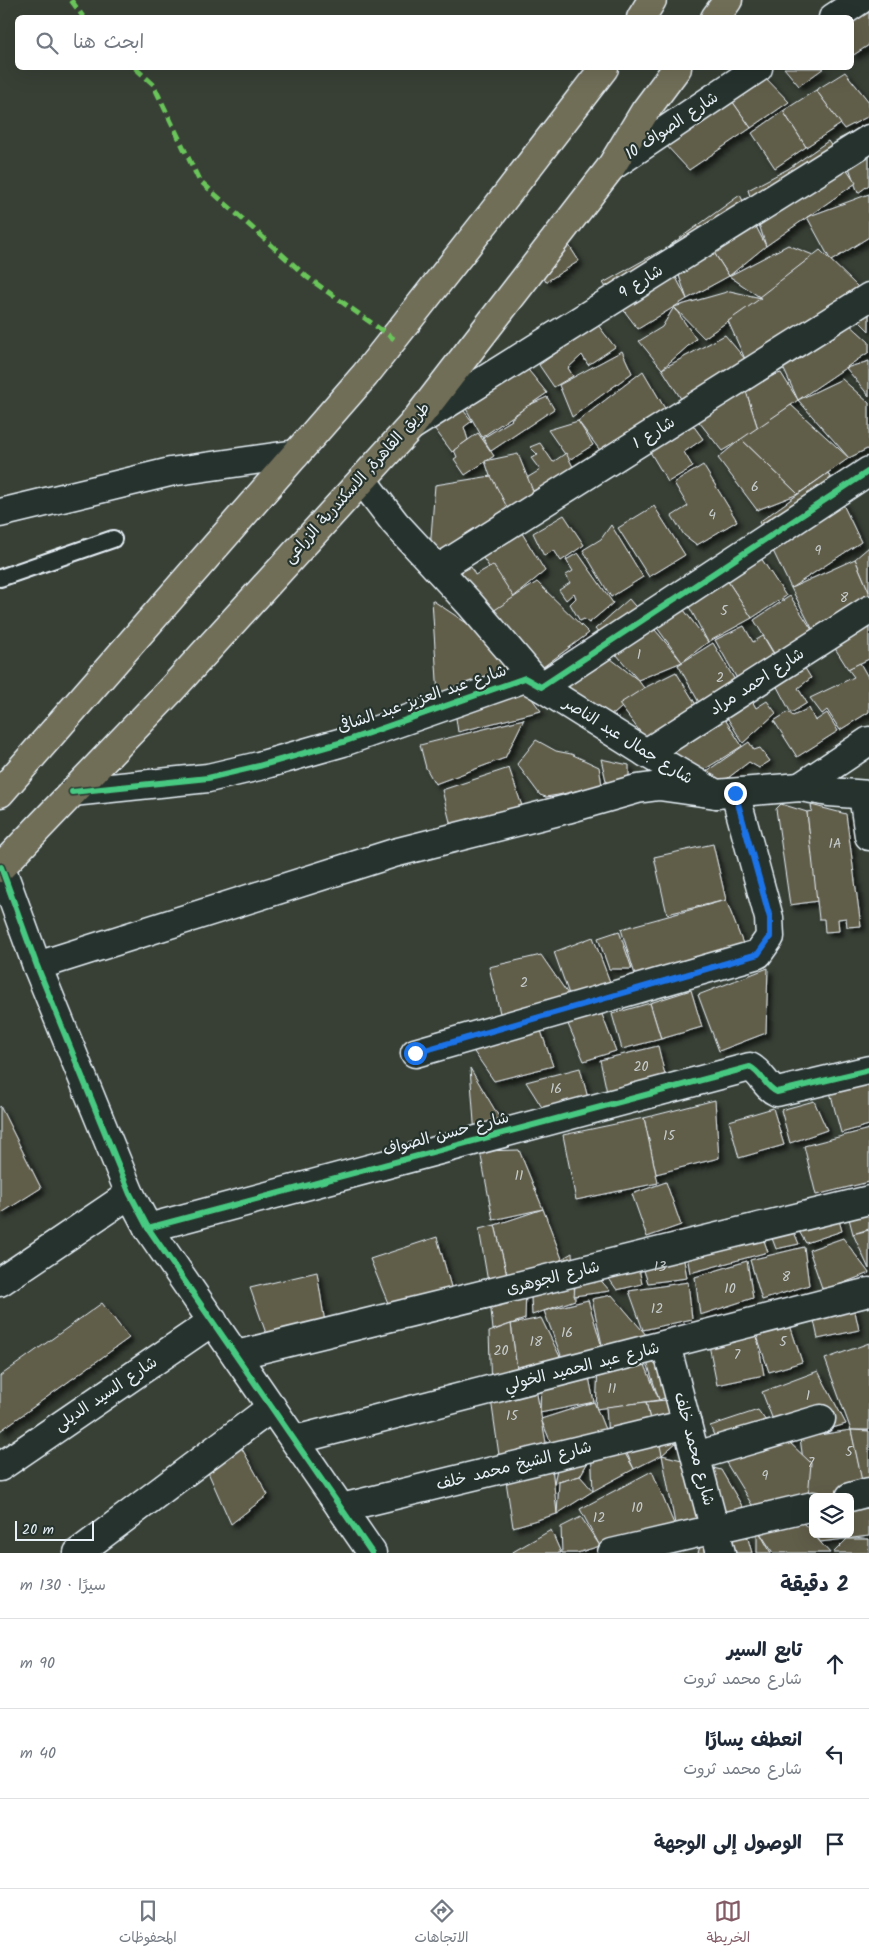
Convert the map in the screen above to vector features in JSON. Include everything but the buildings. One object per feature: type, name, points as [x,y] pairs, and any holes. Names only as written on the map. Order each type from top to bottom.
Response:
[{"type":"highway","points":[[643,15],[652,0]]},
{"type":"highway","points":[[717,15],[728,0]]},
{"type":"highway","points":[[0,793],[388,346],[602,70]]},
{"type":"highway","name":"طريق القاهرة, الاسكندرية الزراعى","points":[[0,867],[169,692],[412,425],[611,167],[644,111],[675,70]]},
{"type":"street","points":[[838,15],[860,0]]},
{"type":"street","name":"شارع الصواف 10","points":[[611,167],[755,70]]},
{"type":"street","name":"شارع 9","points":[[412,425],[866,147]]},
{"type":"street","name":"شارع 1","points":[[438,569],[869,297]]},
{"type":"street","points":[[0,513],[170,472],[296,454]]},
{"type":"street","points":[[541,687],[869,472]]},
{"type":"street","name":"شارع جمال عبد الناصر","points":[[362,480],[395,523],[438,569],[541,687],[646,753],[726,793]]},
{"type":"street","name":"شارع احمد مراد","points":[[646,753],[869,610]]},
{"type":"street","name":"شارع عبد العزيز عبد الشافى","points":[[72,792],[208,778],[259,766],[343,742],[525,678],[541,687]]},
{"type":"street","points":[[800,787],[869,741]]},
{"type":"street","points":[[36,966],[394,853],[567,809],[637,789],[659,786],[726,793],[800,787],[866,795],[869,836]]},
{"type":"street","points":[[415,1053],[758,954],[770,937],[770,918],[726,793]]},
{"type":"street","points":[[0,867],[36,966],[130,1194],[148,1228],[372,1553]]},
{"type":"street","name":"شارع حسن الصواف","points":[[148,1228],[750,1067],[757,1070],[772,1090],[777,1092],[869,1070]]},
{"type":"street","points":[[0,1282],[130,1194]]},
{"type":"street","name":"شارع الجوهرى","points":[[236,1355],[869,1200]]},
{"type":"street","name":"شارع عبد الحميد الخولي","points":[[295,1440],[869,1292]]},
{"type":"street","name":"شارع السيد الديلى","points":[[0,1467],[213,1321]]},
{"type":"street","name":"شارع محمد خلف","points":[[666,1345],[718,1541]]},
{"type":"street","points":[[78,1553],[272,1407]]},
{"type":"street","points":[[696,1456],[821,1419]]},
{"type":"street","name":"شارع الشيخ محمد خلف","points":[[341,1508],[687,1424]]},
{"type":"street","points":[[854,1496],[869,1492]]},
{"type":"street","points":[[612,1553],[718,1541],[809,1507]]},
{"type":"lane","points":[[0,578],[113,539]]},
{"type":"marked path","points":[[71,0],[82,15]]},
{"type":"marked path","points":[[137,70],[153,84],[199,180],[307,277],[394,339]]},
{"type":"cycle path","points":[[72,792],[208,778],[259,766],[343,742],[525,678],[541,687],[869,471]]},
{"type":"cycle path","points":[[1,867],[37,966],[130,1194],[148,1228],[372,1553]]},
{"type":"cycle path","points":[[148,1228],[750,1067],[758,1073],[769,1087],[777,1092],[869,1070]]},
{"type":"route","points":[[415,1053],[758,954],[770,937],[770,918],[735,793]]}]
